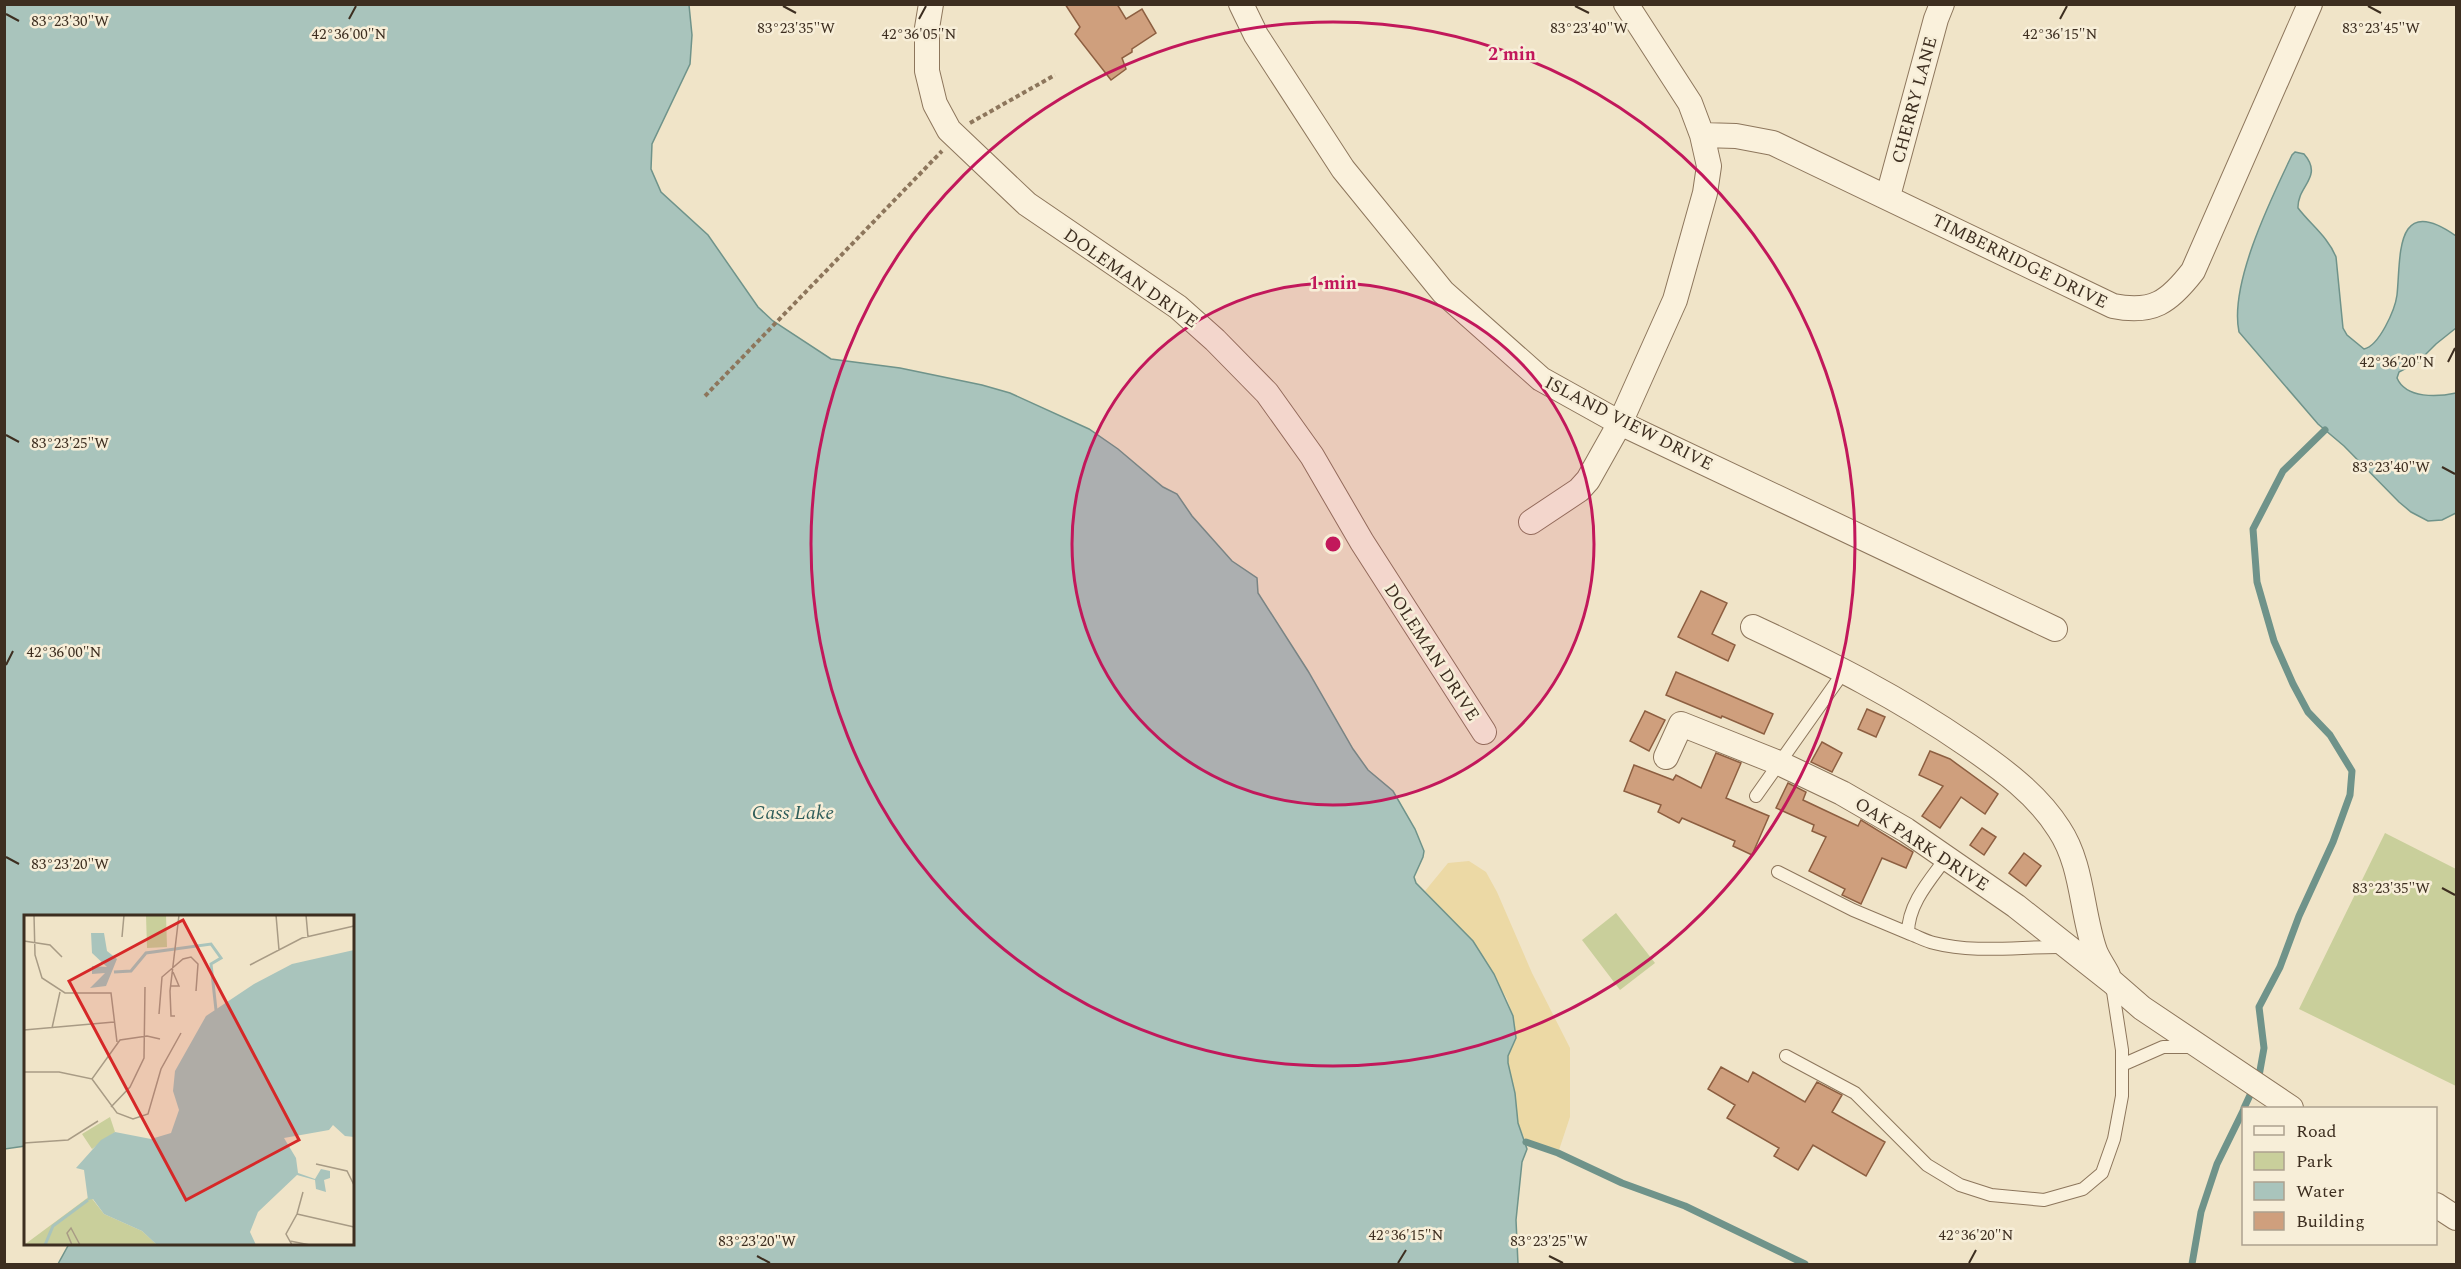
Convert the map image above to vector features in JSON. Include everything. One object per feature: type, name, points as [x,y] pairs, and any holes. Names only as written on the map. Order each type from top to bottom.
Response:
[{"type":"street","name":"DOLEMAN DRIVE","points":[[931,4],[927,28],[927,71],[935,104],[943,121],[1026,204],[1178,307],[1215,340],[1267,393],[1312,456],[1362,542],[1484,732]]},
{"type":"street","name":"ISLAND VIEW DRIVE","points":[[1241,4],[1256,35],[1343,169],[1443,292],[1541,379],[1620,423],[2055,629]]},
{"type":"street","points":[[1530,522],[1579,490],[1588,480],[1620,423],[1675,300],[1705,193],[1708,166],[1690,103],[1626,4]]},
{"type":"street","name":"CHERRY LANE","points":[[1888,196],[1942,4]]},
{"type":"street","name":"TIMBERRIDGE DRIVE","points":[[1701,135],[1736,136],[1773,143],[1888,196],[2113,306],[2133,310],[2156,304],[2176,294],[2193,271],[2310,4]]},
{"type":"street","name":"OAK PARK DRIVE","points":[[1753,627],[1845,670],[1923,714],[1994,763],[2034,797],[2060,829],[2074,861],[2095,952],[2111,981]]},
{"type":"street","name":"OAK PARK DRIVE","points":[[1666,758],[1681,724],[1779,763],[1842,793],[1906,830],[2016,906],[2142,1008],[2290,1107]]},
{"type":"street","points":[[2437,1206],[2457,1218]]},
{"type":"lane","points":[[1756,796],[1845,670]]},
{"type":"lane","points":[[1908,933],[1908,924],[1918,898],[1946,858]]},
{"type":"lane","points":[[1778,872],[1853,910],[1935,943],[1979,949],[2031,946],[2069,948]]},
{"type":"lane","points":[[1786,1056],[1855,1093],[1927,1165],[1960,1185],[2002,1197],[2044,1200],[2083,1189],[2102,1173],[2114,1139],[2122,1096],[2122,1050],[2111,981]]},
{"type":"lane","points":[[2122,1065],[2163,1047],[2200,1047]]},
{"type":"path","points":[[705,396],[963,127],[1054,75]]},
{"type":"green space","points":[[2385,833],[2456,869],[2456,1086],[2299,1009]]},
{"type":"green space","points":[[1616,913],[1655,963],[1620,990],[1582,940]]},
{"type":"sand","points":[[1469,861],[1486,872],[1497,892],[1532,973],[1570,1048],[1570,1117],[1558,1153],[1526,1142],[1518,1123],[1515,1093],[1508,1063],[1508,1056],[1516,1038],[1513,1016],[1507,999],[1473,941],[1425,891],[1448,863]]},
{"type":"water","name":"Cass Lake","points":[[4,5],[689,5],[692,35],[690,64],[652,144],[651,169],[661,192],[708,235],[758,307],[773,321],[831,359],[900,368],[982,385],[1010,393],[1089,429],[1118,449],[1163,487],[1177,494],[1192,516],[1232,561],[1257,578],[1258,593],[1308,671],[1353,749],[1368,770],[1393,791],[1415,829],[1424,851],[1414,877],[1416,883],[1473,941],[1494,974],[1513,1016],[1516,1038],[1508,1056],[1508,1063],[1515,1093],[1518,1123],[1527,1149],[1522,1162],[1516,1220],[1518,1264],[58,1264],[68,1245],[354,1245],[354,915],[24,915],[24,1146],[5,1149]]},
{"type":"water","points":[[2295,152],[2304,154],[2311,169],[2311,175],[2301,194],[2298,208],[2333,250],[2336,257],[2343,328],[2347,335],[2364,349],[2381,335],[2393,309],[2397,295],[2401,248],[2411,226],[2421,221],[2436,224],[2456,236],[2456,328],[2418,362],[2399,372],[2397,378],[2407,390],[2415,393],[2432,396],[2456,393],[2456,513],[2442,520],[2428,521],[2399,502],[2344,446],[2318,424],[2239,332],[2240,290],[2246,267],[2273,194]]},
{"type":"building","points":[[1065,4],[1117,4],[1126,19],[1142,9],[1156,33],[1122,58],[1126,69],[1111,80],[1075,34],[1080,27]]},
{"type":"building","points":[[1701,591],[1727,603],[1712,634],[1735,645],[1728,661],[1678,637]]},
{"type":"building","points":[[1676,672],[1773,714],[1764,734],[1666,695]]},
{"type":"building","points":[[1867,709],[1885,717],[1876,737],[1858,729]]},
{"type":"building","points":[[1645,711],[1665,720],[1649,751],[1630,741]]},
{"type":"building","points":[[1822,742],[1842,753],[1832,772],[1811,762]]},
{"type":"building","points":[[1930,751],[1950,759],[1998,794],[1985,814],[1961,797],[1940,828],[1922,816],[1943,786],[1919,775]]},
{"type":"building","points":[[1716,753],[1741,763],[1726,798],[1769,816],[1752,855],[1733,846],[1735,841],[1682,818],[1679,823],[1658,812],[1661,805],[1624,791],[1634,765],[1673,780],[1676,775],[1701,788]]},
{"type":"building","points":[[1788,783],[1806,792],[1803,800],[1858,826],[1861,820],[1913,852],[1906,868],[1882,858],[1861,904],[1842,895],[1845,889],[1809,871],[1826,837],[1812,831],[1814,825],[1776,808]]},
{"type":"building","points":[[1982,828],[1996,837],[1984,855],[1970,845]]},
{"type":"building","points":[[2024,853],[2041,866],[2026,886],[2009,873]]},
{"type":"building","points":[[1721,1067],[1748,1082],[1753,1072],[1805,1102],[1817,1082],[1842,1095],[1832,1112],[1885,1142],[1866,1176],[1813,1145],[1798,1170],[1774,1156],[1779,1148],[1727,1118],[1735,1105],[1708,1089]]},
{"type":"waterway","points":[[2244,1107],[2259,1076],[2264,1048],[2259,1007],[2280,967],[2299,916],[2333,842],[2350,795],[2352,771],[2330,735],[2308,712],[2274,641],[2257,582],[2253,529],[2283,471],[2325,430]]},
{"type":"waterway","points":[[2192,1264],[2201,1212],[2217,1164],[2242,1113]]},
{"type":"waterway","points":[[1526,1142],[1558,1153],[1622,1183],[1685,1206],[1805,1264]]}]
